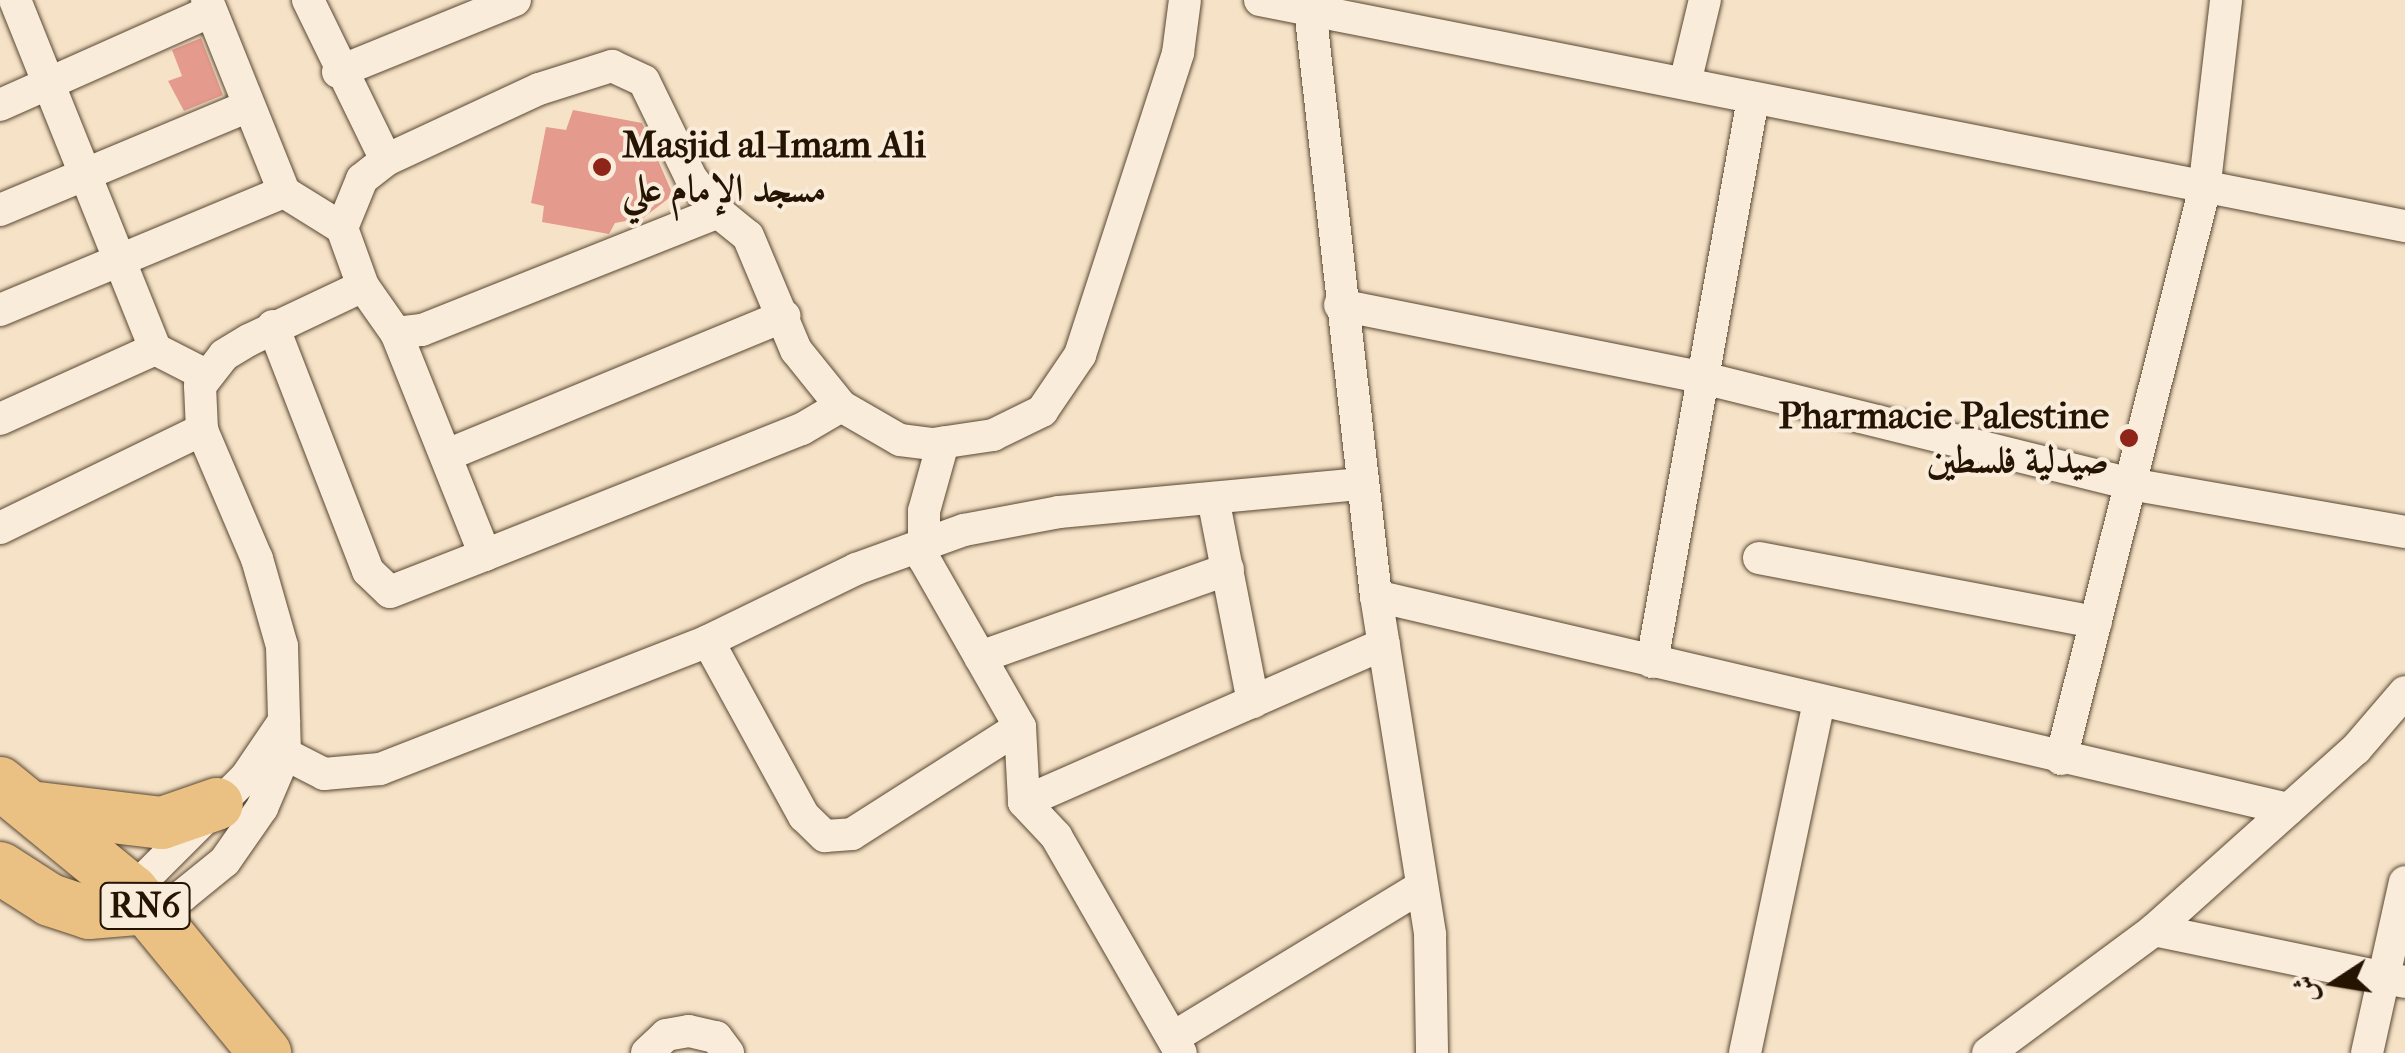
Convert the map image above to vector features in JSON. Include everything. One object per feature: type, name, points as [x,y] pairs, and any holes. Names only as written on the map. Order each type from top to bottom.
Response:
[{"type":"main road","points":[[16,795],[148,823],[217,804]]},
{"type":"main road","name":"RN6","points":[[16,795],[140,900],[265,1053]]},
{"type":"main road","points":[[0,868],[50,900],[89,912],[140,900]]},
{"type":"street","points":[[16,0],[154,350],[206,375]]},
{"type":"street","points":[[308,0],[338,72],[386,160]]},
{"type":"street","points":[[338,72],[515,0]]},
{"type":"street","points":[[342,228],[362,179],[386,160],[540,89],[612,66],[644,81],[691,178],[718,212],[748,236],[796,350],[840,406],[900,440],[943,443],[993,435],[1042,411],[1080,355],[1147,158],[1178,53],[1185,0]]},
{"type":"street","points":[[1260,0],[1310,5],[2204,191],[2405,226]]},
{"type":"street","points":[[1685,83],[1706,0]]},
{"type":"street","points":[[2061,759],[2204,191],[2226,0]]},
{"type":"street","points":[[1310,5],[1340,305],[1376,596],[1430,935],[1432,1053]]},
{"type":"street","points":[[0,105],[209,6],[246,106],[284,192],[342,228],[363,286],[388,312],[448,454],[485,555]]},
{"type":"street","points":[[1652,662],[1700,377],[1753,99]]},
{"type":"street","points":[[0,210],[246,106]]},
{"type":"street","points":[[0,310],[117,258],[284,192]]},
{"type":"street","points":[[396,333],[446,324],[718,212]]},
{"type":"street","points":[[140,900],[182,896],[225,861],[262,808],[285,754],[282,646],[256,558],[202,430],[199,394],[206,375],[224,355],[273,326],[363,286]]},
{"type":"street","points":[[1340,305],[1700,377],[2130,484],[2405,532]]},
{"type":"street","points":[[448,454],[784,316]]},
{"type":"street","points":[[273,326],[368,571],[381,588],[403,589],[802,429],[840,406]]},
{"type":"street","points":[[0,419],[154,350]]},
{"type":"street","points":[[0,528],[202,430]]},
{"type":"street","points":[[943,443],[920,543],[940,596],[1020,727],[1024,802],[1056,836],[1177,1045],[1422,886]]},
{"type":"street","points":[[285,754],[324,774],[380,770],[708,641],[920,543],[1058,512],[1362,484]]},
{"type":"street","points":[[1214,498],[1253,702]]},
{"type":"street","points":[[1759,558],[2096,622]]},
{"type":"street","points":[[980,658],[1228,570]]},
{"type":"street","points":[[1376,596],[2288,809]]},
{"type":"street","points":[[708,641],[804,816],[825,836],[852,834],[1020,727]]},
{"type":"street","points":[[1024,802],[1384,644]]},
{"type":"street","points":[[1988,1053],[2154,930],[2404,697]]},
{"type":"street","points":[[1745,1053],[1819,702]]},
{"type":"street","points":[[140,900],[217,804],[246,778],[284,720]]},
{"type":"street","points":[[2367,1053],[2394,980],[2405,882]]},
{"type":"street","points":[[2154,930],[2394,980]]},
{"type":"street","points":[[647,1053],[666,1035],[689,1031],[716,1037],[728,1053]]},
{"type":"building","points":[[201,38],[223,95],[184,111],[168,81],[182,76],[172,50]]},
{"type":"building","name":"Masjid al-Imam Ali مسجد الإمام علي","points":[[573,110],[642,123],[673,195],[643,218],[615,223],[609,234],[542,222],[544,206],[531,203],[546,127],[566,130]]},
{"type":"place","name":"Masjid al-Imam Ali مسجد الإمام علي","points":[[602,167]]},
{"type":"place","name":"Pharmacie Palestine صيدلية فلسطين","points":[[2129,438]]}]
